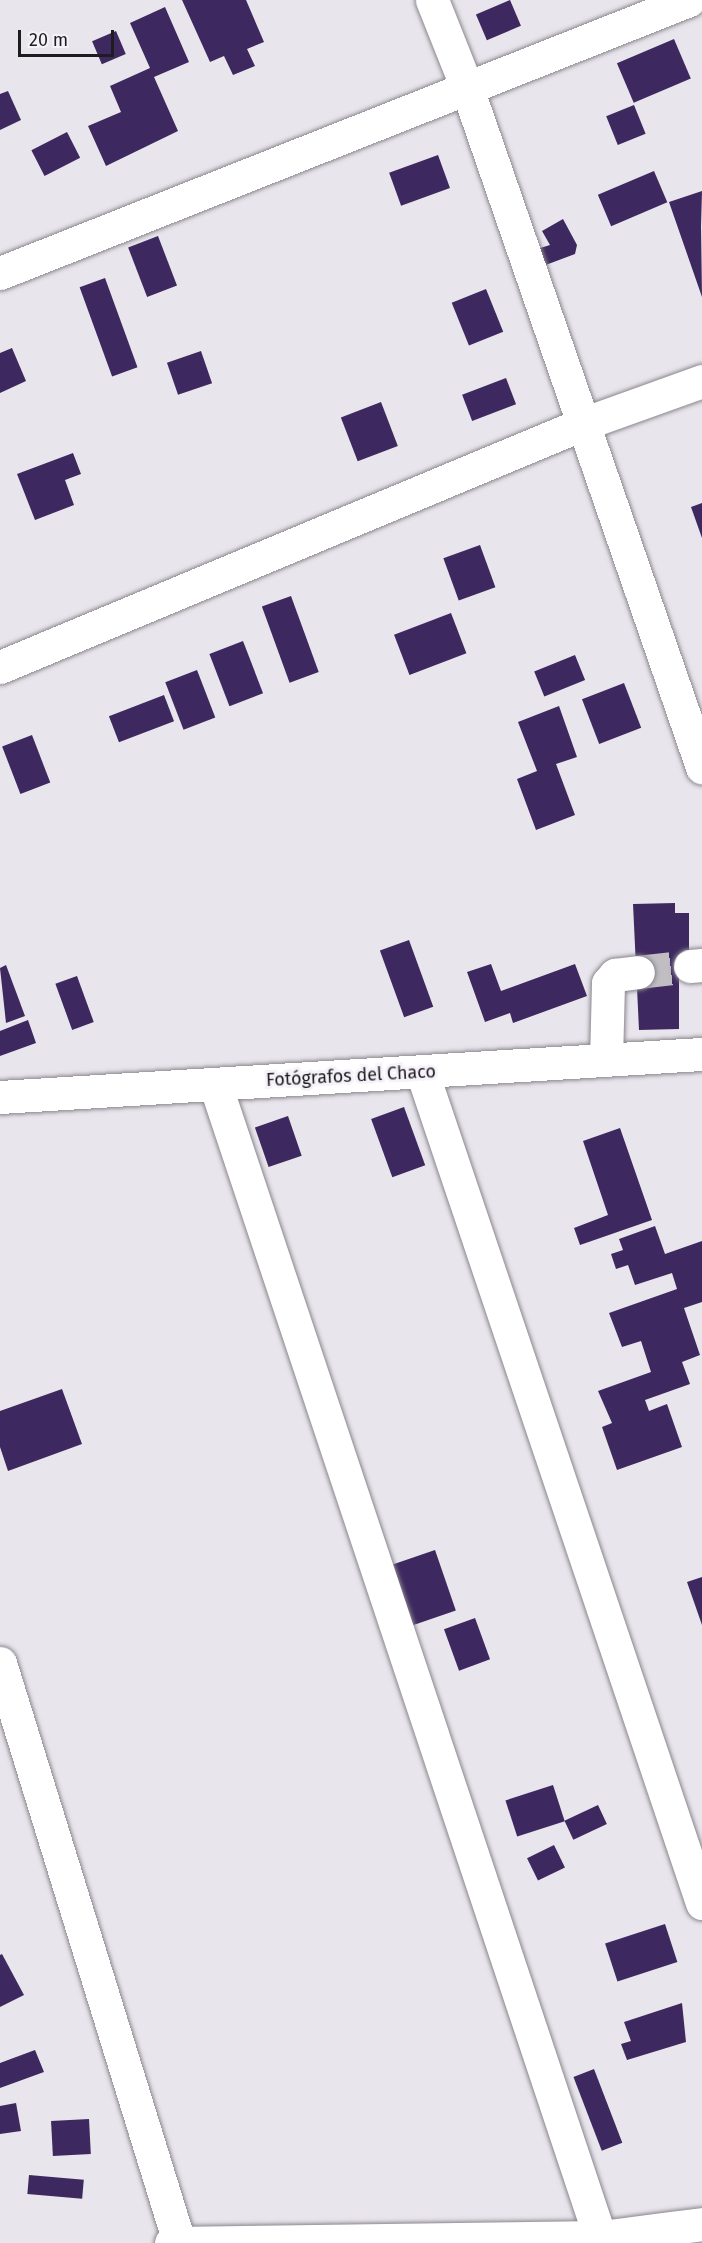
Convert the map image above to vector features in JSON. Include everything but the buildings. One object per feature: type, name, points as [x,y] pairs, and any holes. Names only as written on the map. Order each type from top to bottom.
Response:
[{"type":"street","points":[[432,0],[467,88],[580,425],[701,764]]},
{"type":"street","points":[[0,273],[688,0]]},
{"type":"street","points":[[0,667],[580,425],[702,381]]},
{"type":"street","points":[[606,1060],[608,983],[615,975],[638,972]]},
{"type":"street","name":"Fotógrafos del Chaco","points":[[0,1097],[702,1054]]},
{"type":"street","points":[[423,1072],[693,1842],[702,1904]]},
{"type":"street","points":[[215,1084],[602,2240]]},
{"type":"street","points":[[0,1663],[175,2242],[602,2240],[702,2224]]},
{"type":"tunnel","points":[[638,972],[690,966]]}]
